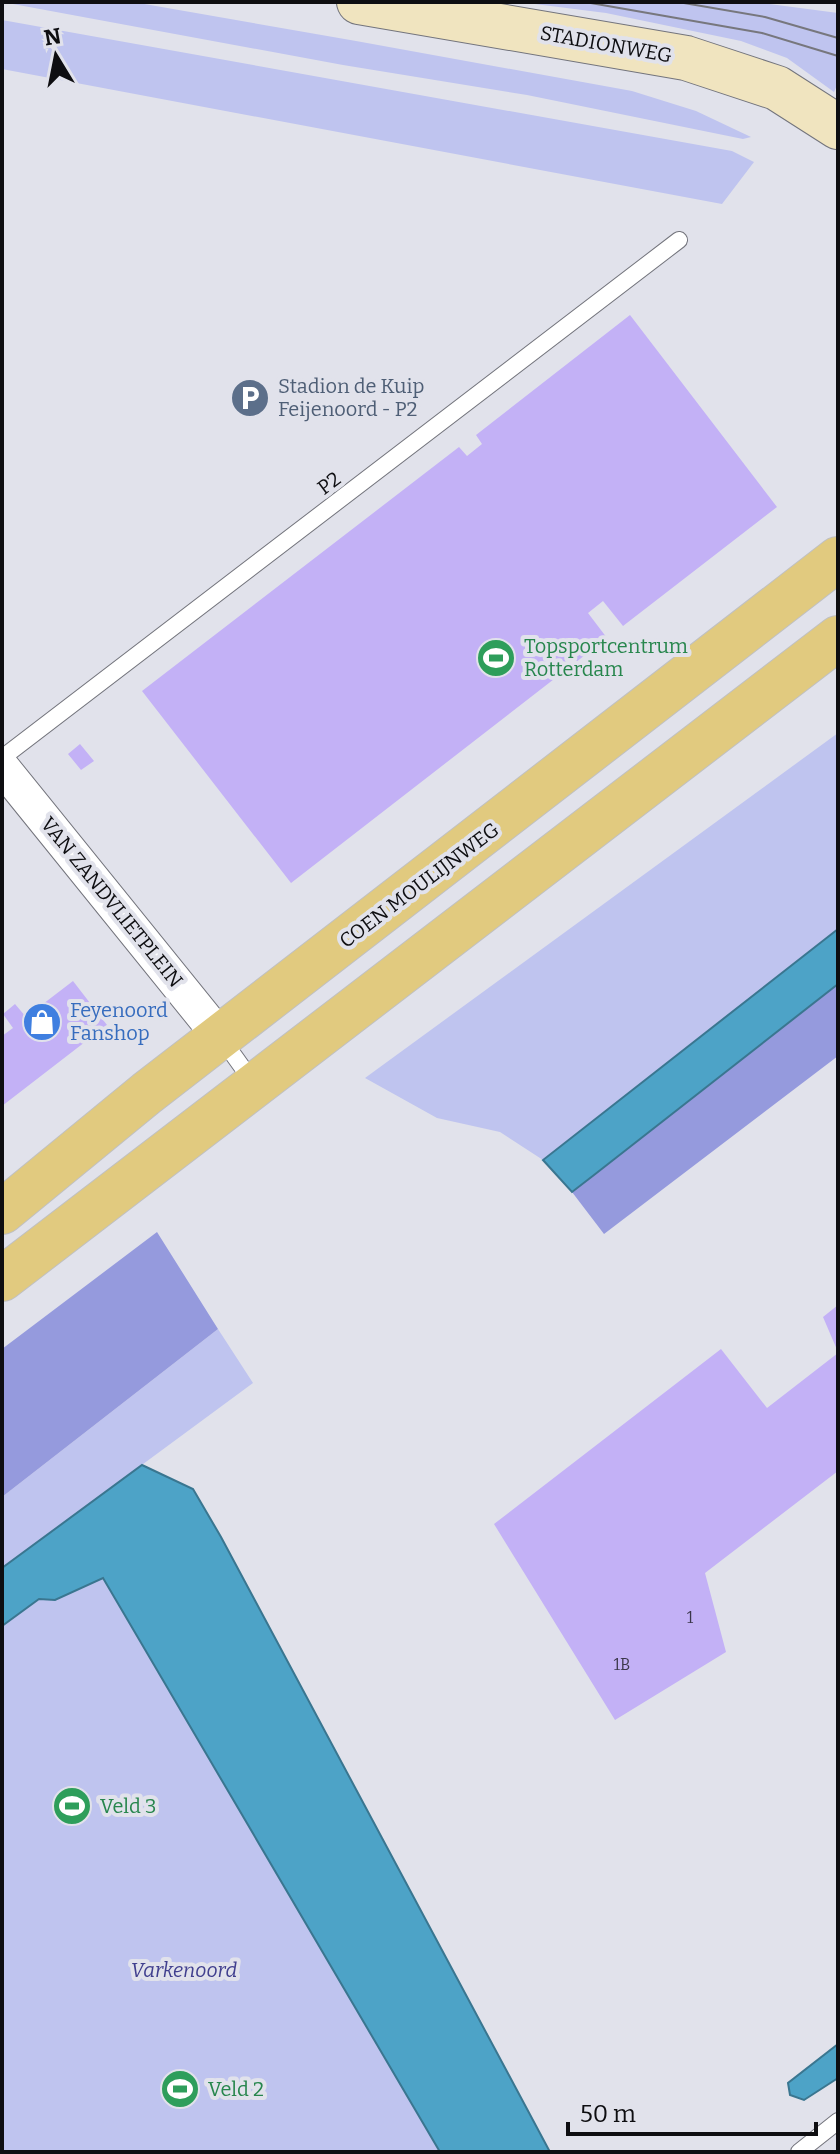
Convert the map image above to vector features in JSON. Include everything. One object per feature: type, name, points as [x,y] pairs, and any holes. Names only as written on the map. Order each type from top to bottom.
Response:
[{"type":"main road","name":"STADIONWEG","points":[[359,2],[686,58],[777,88],[838,127]]},
{"type":"main road","name":"COEN MOULIJNWEG","points":[[2,1212],[838,559]]},
{"type":"main road","points":[[2,1279],[838,638]]},
{"type":"street","name":"VAN ZANDVLIETPLEIN","points":[[2,767],[221,1038]]},
{"type":"lane","name":"P2","points":[[2,758],[679,240]]},
{"type":"lane","points":[[221,1038],[256,1085]]},
{"type":"lane","points":[[799,2152],[838,2121]]},
{"type":"green space","points":[[2,2],[133,2],[356,41],[632,91],[696,111],[751,137],[743,139],[527,95],[343,65]]},
{"type":"green space","points":[[519,2],[755,2],[838,13],[838,83],[834,92],[787,58],[741,41],[606,13]]},
{"type":"green space","points":[[2,20],[732,151],[754,162],[722,204],[2,69]]},
{"type":"green space","points":[[838,733],[838,929],[543,1160],[500,1132],[437,1118],[365,1078]]},
{"type":"green space","points":[[218,1329],[253,1383],[2,1568],[2,1497]]},
{"type":"green space","name":"Varkenoord","points":[[126,1513],[501,2152],[2,2152],[2,1626],[39,1598]]},
{"type":"shaded area","points":[[838,929],[838,984],[572,1192],[543,1160]]},
{"type":"shaded area","points":[[838,984],[838,1056],[604,1234],[572,1192]]},
{"type":"shaded area","points":[[157,1232],[218,1329],[2,1497],[2,1349]]},
{"type":"shaded area","points":[[142,1465],[193,1489],[550,2152],[440,2152],[103,1578],[55,1600],[39,1599],[2,1626],[2,1568]]},
{"type":"shaded area","points":[[838,2044],[838,2078],[804,2100],[790,2095],[788,2083]]},
{"type":"building","points":[[630,315],[777,507],[623,626],[603,601],[588,613],[607,638],[291,883],[142,691],[459,447],[467,456],[482,444],[476,435]]},
{"type":"building","points":[[80,744],[94,761],[81,770],[68,754]]},
{"type":"building","points":[[73,981],[107,1025],[2,1106],[2,1036],[13,1028],[3,1014],[15,1004],[26,1017]]},
{"type":"building","points":[[838,1305],[838,1352],[823,1317]]},
{"type":"building","points":[[721,1349],[767,1408],[838,1353],[838,1471],[705,1573],[726,1652],[615,1720],[494,1524]]},
{"type":"tram line","points":[[585,2],[762,33],[838,56]]},
{"type":"tram line","points":[[678,2],[765,17],[838,38]]},
{"type":"place","name":"Stadion de Kuip Feijenoord - P2","points":[[250,398]]},
{"type":"place","name":"Topsportcentrum Rotterdam","points":[[496,658]]},
{"type":"place","name":"Feyenoord Fanshop","points":[[42,1022]]},
{"type":"place","name":"Veld 3","points":[[72,1806]]},
{"type":"place","name":"Veld 2","points":[[180,2089]]}]
